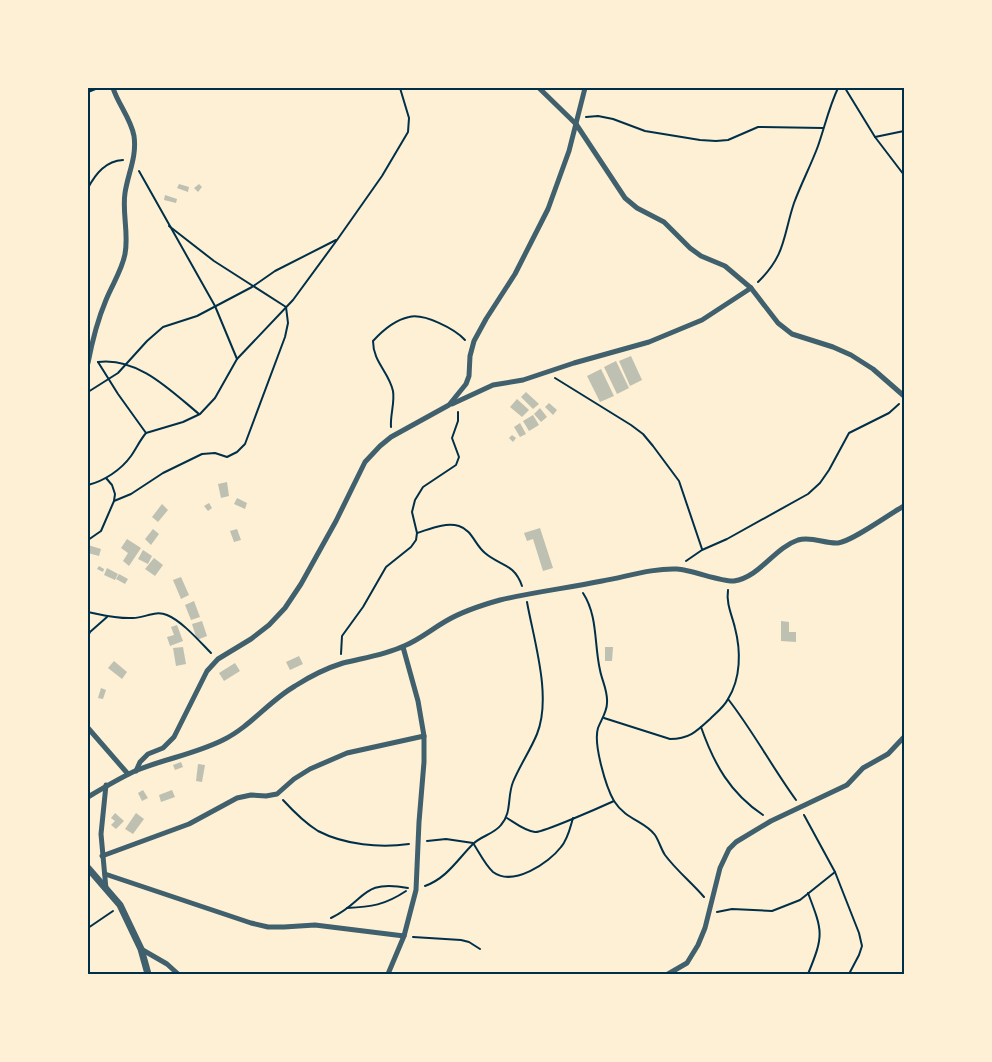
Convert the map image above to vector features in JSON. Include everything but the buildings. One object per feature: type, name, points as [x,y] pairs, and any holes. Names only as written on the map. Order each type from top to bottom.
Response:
[{"type":"street","points":[[88,363],[104,303],[125,253],[124,204],[127,182],[134,161],[134,136],[130,122],[117,101],[113,88]]},
{"type":"street","points":[[539,88],[576,124],[625,198],[637,208],[664,222],[690,248],[701,256],[725,266],[751,288],[778,323],[792,334],[833,347],[851,356],[873,369],[904,396]]},
{"type":"street","points":[[449,405],[466,384],[469,376],[472,348],[486,319],[515,274],[548,209],[569,151],[585,88]]},
{"type":"street","points":[[136,771],[140,762],[148,754],[163,748],[174,737],[206,672],[218,660],[269,625],[285,608],[301,584],[336,521],[365,462],[391,437],[449,405],[494,385],[523,380],[574,363],[650,342],[682,329],[720,310],[751,288]]},
{"type":"street","points":[[88,797],[128,774],[185,756],[225,739],[237,732],[273,700],[318,673],[342,664],[403,647],[472,608],[526,595],[645,572],[677,569],[732,581],[745,577],[798,540],[811,539],[838,543],[850,539],[904,506]]},
{"type":"street","points":[[388,974],[404,936],[416,890],[424,736],[418,701],[403,647]]},
{"type":"street","points":[[88,728],[128,774]]},
{"type":"street","points":[[102,856],[189,824],[237,798],[251,795],[266,796],[277,794],[294,779],[327,761],[355,751],[424,736]]},
{"type":"street","points":[[668,974],[687,962],[694,954],[702,936],[720,868],[729,849],[741,839],[771,821],[846,785],[863,768],[888,754],[904,737]]},
{"type":"street","points":[[106,785],[101,834],[106,890]]},
{"type":"street","points":[[88,868],[120,905],[141,949],[148,974]]},
{"type":"street","points":[[105,874],[268,927],[315,925],[404,936]]},
{"type":"street","points":[[141,949],[167,964],[178,974]]},
{"type":"path","points":[[88,92],[98,88]]},
{"type":"path","points":[[88,485],[106,478],[130,457],[146,432],[183,422],[200,414],[215,398],[237,359],[286,307],[337,240],[382,176],[408,132],[409,118],[400,88]]},
{"type":"path","points":[[751,288],[776,261],[784,242],[794,204],[818,145],[828,110],[838,88]]},
{"type":"path","points":[[845,88],[875,137],[904,175]]},
{"type":"path","points":[[578,117],[598,116],[645,130],[716,141],[728,140],[758,127],[823,128]]},
{"type":"path","points":[[875,137],[904,131]]},
{"type":"path","points":[[88,188],[100,170],[109,163],[121,160],[134,161],[215,306],[237,359]]},
{"type":"path","points":[[114,501],[131,494],[163,473],[202,454],[215,453],[227,457],[237,452],[245,444],[285,337],[288,314],[286,307],[214,261],[169,226]]},
{"type":"path","points":[[88,392],[118,373],[163,327],[197,316],[275,271],[337,240]]},
{"type":"path","points":[[391,437],[390,420],[394,400],[393,390],[373,351],[373,340],[383,330],[410,316],[426,318],[447,326],[461,336],[472,348]]},
{"type":"path","points":[[90,351],[108,380],[146,432]]},
{"type":"path","points":[[98,362],[116,361],[126,364],[157,380],[200,414]]},
{"type":"path","points":[[547,372],[642,434],[679,481],[702,550]]},
{"type":"path","points":[[342,664],[342,636],[363,607],[386,567],[411,547],[416,540],[417,533],[412,512],[415,500],[423,487],[456,465],[459,457],[452,438],[458,421],[457,402]]},
{"type":"path","points":[[677,569],[702,550],[727,539],[808,494],[820,483],[829,470],[849,433],[889,413],[899,403]]},
{"type":"path","points":[[88,540],[101,531],[114,501],[115,494],[112,485],[106,478]]},
{"type":"path","points":[[416,890],[442,878],[474,843],[500,827],[507,818],[512,784],[537,733],[542,714],[543,697],[526,595],[520,580],[510,567],[486,554],[468,531],[460,526],[449,524],[417,533]]},
{"type":"path","points":[[603,718],[670,739],[681,739],[689,737],[701,727],[728,699],[739,664],[738,644],[727,596],[732,581]]},
{"type":"path","points":[[576,586],[589,603],[593,616],[600,673],[607,692],[607,704],[598,729],[597,744],[608,787],[614,801],[625,815],[648,827],[655,835],[665,854],[711,904]]},
{"type":"path","points":[[88,612],[107,617],[135,618],[155,613],[168,615],[218,660]]},
{"type":"path","points":[[88,636],[107,617]]},
{"type":"path","points":[[728,699],[750,728],[778,775],[800,806],[835,872],[853,916],[862,946],[849,974]]},
{"type":"path","points":[[701,727],[709,750],[719,770],[734,790],[753,808],[771,821]]},
{"type":"path","points":[[277,794],[307,823],[320,832],[358,843],[396,846],[446,839],[474,843],[493,872],[505,878],[523,874],[551,858],[562,846],[569,833],[573,818]]},
{"type":"path","points":[[507,818],[537,833],[546,831],[614,801]]},
{"type":"path","points":[[708,913],[732,909],[772,911],[800,900],[835,872]]},
{"type":"path","points":[[315,925],[335,916],[373,888],[387,885],[409,889],[388,902],[375,906],[347,908]]},
{"type":"path","points":[[808,893],[819,921],[820,933],[818,949],[808,974]]},
{"type":"path","points":[[88,928],[120,905]]},
{"type":"path","points":[[404,936],[461,940],[470,942],[480,949]]}]
